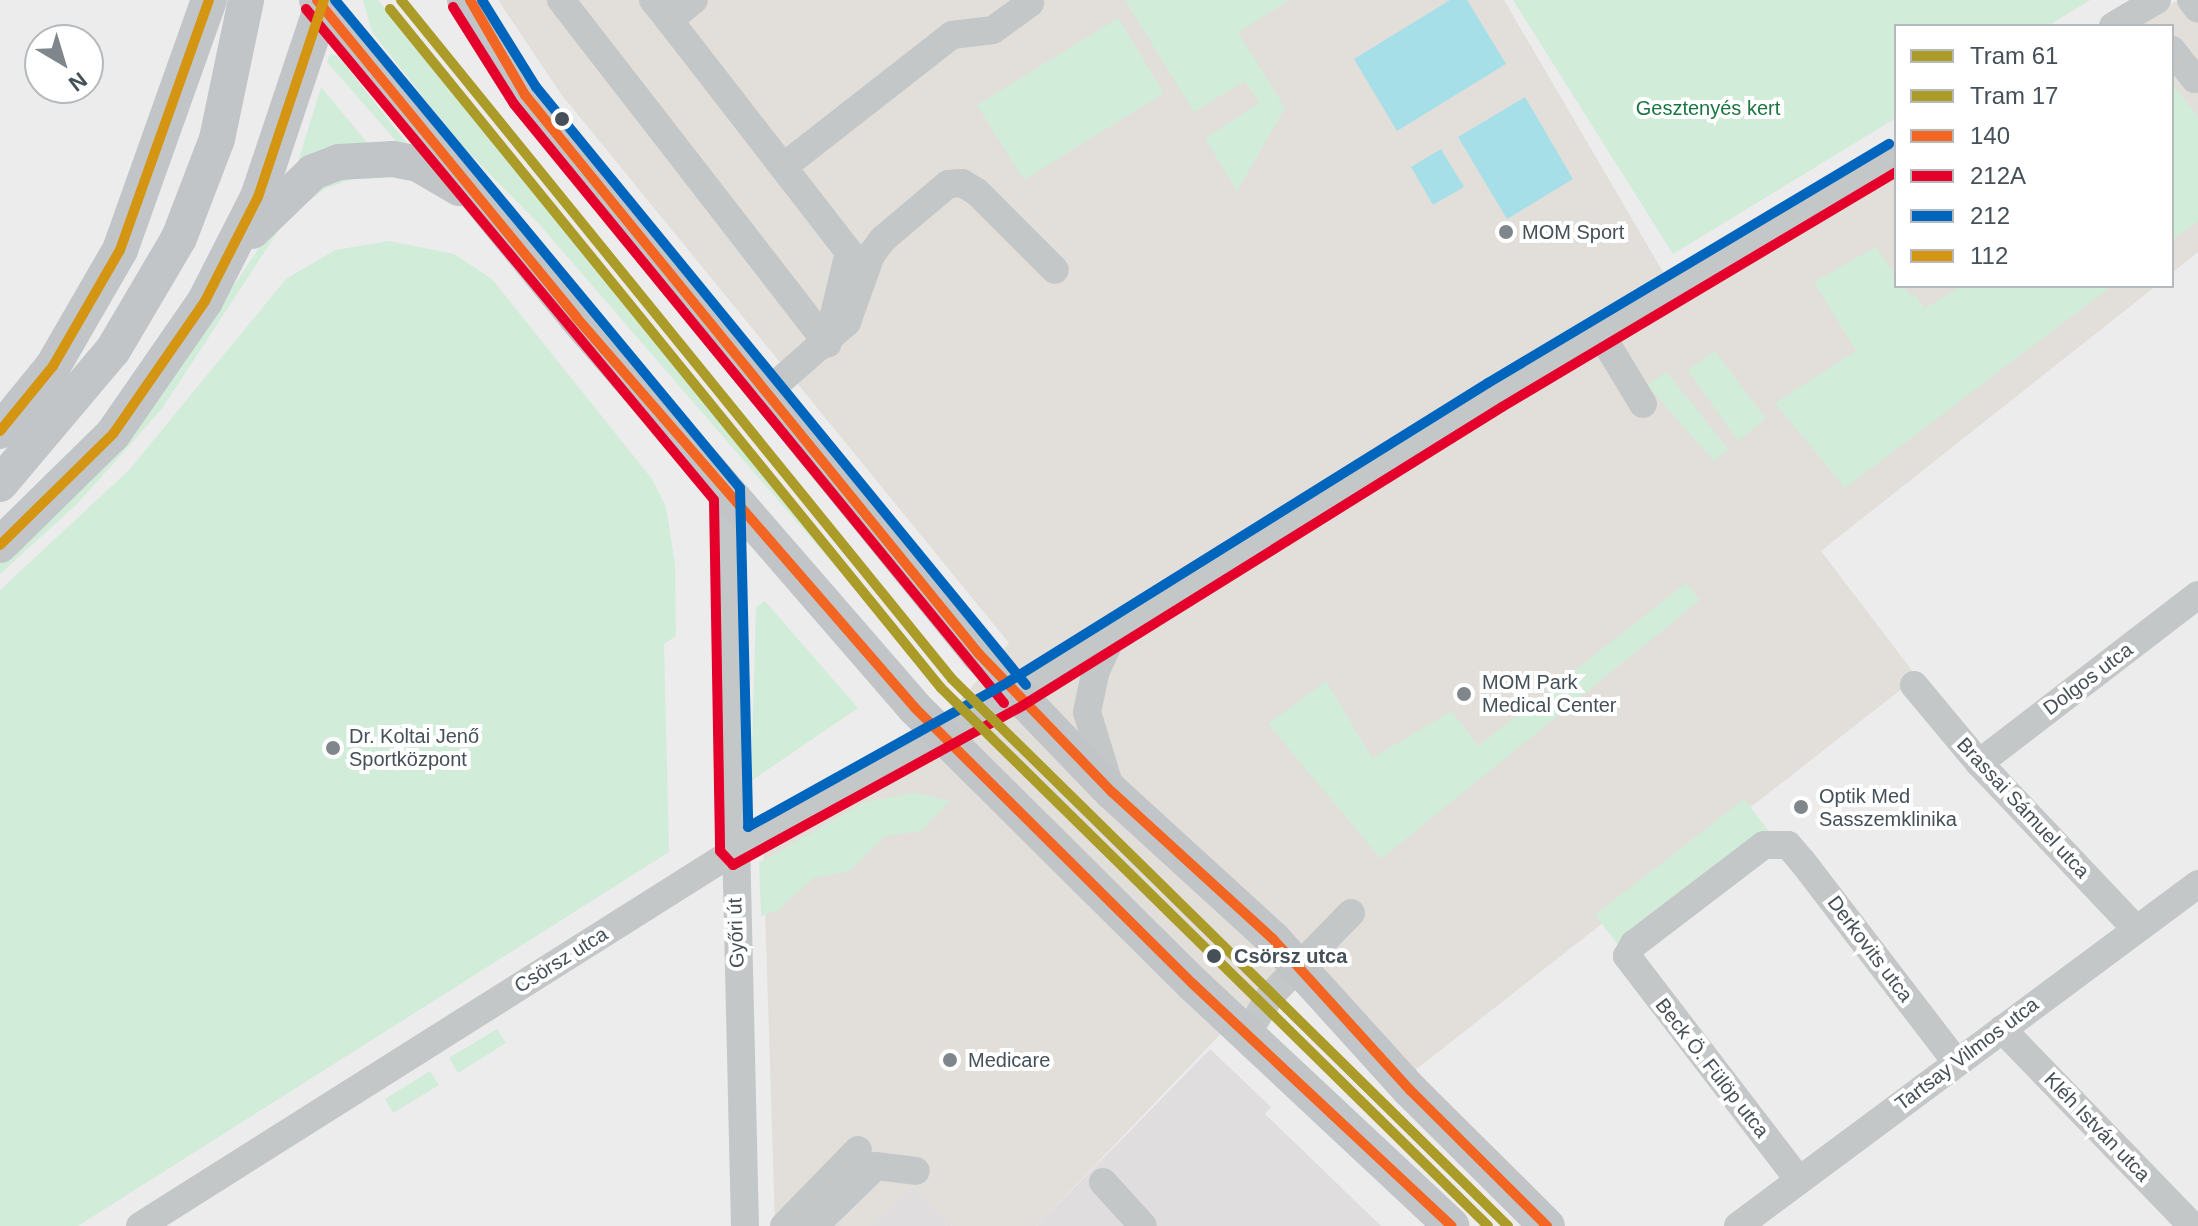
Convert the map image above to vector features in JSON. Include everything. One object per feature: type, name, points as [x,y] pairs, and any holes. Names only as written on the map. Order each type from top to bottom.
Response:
[{"type":"main road","points":[[0,431],[53,366],[120,250],[209,0]]},
{"type":"main road","points":[[0,484],[113,350],[179,238],[221,127],[246,0]]},
{"type":"main road","points":[[321,2],[479,201],[728,495],[941,735],[1193,984],[1248,1032],[1452,1226]]},
{"type":"main road","points":[[0,545],[113,434],[179,343],[230,256],[274,156],[321,2]]},
{"type":"main road","points":[[470,2],[525,95],[1015,694],[1112,792],[1298,965],[1410,1090],[1547,1226]]},
{"type":"main road","points":[[230,256],[284,196],[313,172],[339,162],[393,159],[418,164],[479,201]]},
{"type":"street","points":[[561,0],[828,344]]},
{"type":"street","points":[[694,0],[661,10],[849,252],[828,344]]},
{"type":"street","points":[[2191,0],[2198,9]]},
{"type":"street","points":[[783,167],[952,35],[993,30],[1030,3]]},
{"type":"street","points":[[2118,24],[2150,12]]},
{"type":"street","points":[[2174,53],[2195,79]]},
{"type":"street","name":"Csörsz utca","points":[[140,1226],[734,851],[1015,694],[1600,333],[1894,157]]},
{"type":"street","points":[[766,393],[828,344],[847,322],[871,255],[883,239],[948,184],[962,183],[977,192],[1055,270]]},
{"type":"street","points":[[1600,333],[1643,404]]},
{"type":"street","name":"Győri út","points":[[728,495],[745,1226]]},
{"type":"street","name":"Dolgos utca","points":[[1979,763],[2198,595]]},
{"type":"street","points":[[1112,792],[1087,712],[1095,673],[1114,634]]},
{"type":"street","name":"Brassai Sámuel utca","points":[[1914,685],[1979,763],[2136,929]]},
{"type":"street","name":"Derkovits utca","points":[[1627,956],[1634,944],[1764,845],[1788,845],[1956,1062]]},
{"type":"street","name":"Tartsay Vilmos utca","points":[[1738,1226],[2198,884]]},
{"type":"street","points":[[1248,1032],[1298,965],[1351,913]]},
{"type":"street","name":"Beck Ö. Fülöp utca","points":[[1627,956],[1798,1179]]},
{"type":"street","name":"Kléh István utca","points":[[2002,1029],[2192,1226]]},
{"type":"street","points":[[784,1226],[858,1150]]},
{"type":"street","points":[[814,1226],[876,1166],[916,1171]]},
{"type":"street","points":[[1103,1182],[1143,1226]]},
{"type":"shaded area","points":[[498,0],[1504,0],[1680,301],[1894,171],[1894,288],[2153,288],[1821,551],[1917,677],[1414,1071],[1301,950],[1037,1226],[952,1226],[913,1186],[870,1226],[775,1226],[763,843],[905,765],[1009,643],[561,94]]},
{"type":"shaded area","points":[[2178,0],[2198,0],[2198,252],[2174,271],[2174,24],[2138,24]]},
{"type":"shaded area","points":[[1210,1049],[1271,1107],[1265,1114],[1381,1226],[1037,1226]]},
{"type":"shaded area","points":[[913,1186],[952,1226],[870,1226]]},
{"type":"green space","points":[[363,0],[378,0],[842,574],[539,224],[461,145],[372,32]]},
{"type":"green space","points":[[1125,0],[1290,0],[1238,32],[1285,108],[1237,191],[1205,138],[1260,103],[1245,81],[1194,112]]},
{"type":"green space","name":"Gesztenyés kert","points":[[1513,0],[2090,0],[2051,24],[1894,24],[1894,119],[1673,254]]},
{"type":"green space","points":[[1118,18],[1164,93],[1024,180],[977,105]]},
{"type":"green space","points":[[330,54],[338,56],[413,151],[403,149],[327,62]]},
{"type":"green space","points":[[2174,86],[2198,117],[2198,221],[2174,239]]},
{"type":"green space","points":[[321,87],[370,146],[299,165],[298,162]]},
{"type":"green space","points":[[357,169],[389,169],[395,177],[353,179],[326,188],[288,216],[161,410],[77,504],[0,574],[0,564],[74,496],[145,418],[285,209],[306,189]]},
{"type":"green space","name":"Dr. Koltai Jenő Sportközpont","points":[[389,241],[454,254],[492,279],[652,479],[666,507],[675,564],[676,636],[664,644],[669,852],[78,1226],[0,1226],[0,590],[129,470],[286,279],[335,250]]},
{"type":"green space","points":[[1876,247],[1894,273],[1894,288],[1904,288],[1910,296],[1915,294],[1924,309],[1959,288],[2109,288],[1845,488],[1775,403],[1856,351],[1814,282]]},
{"type":"green space","points":[[1715,351],[1766,419],[1738,441],[1688,370]]},
{"type":"green space","points":[[1667,372],[1728,449],[1714,461],[1647,385]]},
{"type":"green space","points":[[1686,583],[1700,600],[1381,859],[1268,724],[1326,681],[1372,758],[1452,711],[1478,746]]},
{"type":"green space","points":[[765,601],[858,708],[751,781],[756,607]]},
{"type":"green space","points":[[916,793],[950,801],[921,831],[885,836],[850,871],[814,878],[777,911],[761,916],[759,863],[865,802]]},
{"type":"green space","points":[[1744,799],[1772,835],[1622,950],[1595,915]]},
{"type":"green space","points":[[497,1029],[506,1043],[458,1073],[449,1058]]},
{"type":"green space","points":[[430,1071],[439,1085],[393,1113],[385,1099]]},
{"type":"water","points":[[1450,0],[1467,0],[1506,64],[1397,131],[1354,59]]},
{"type":"water","points":[[1525,97],[1573,179],[1507,219],[1458,137]]},
{"type":"water","points":[[1441,149],[1464,187],[1433,205],[1411,167]]},
{"type":"tram line","name":"61","points":[[401,0],[952,679],[1508,1226]]},
{"type":"tram line","name":"17","points":[[390,9],[941,688],[1488,1226]]},
{"type":"transit line","name":"112","points":[[0,431],[53,366],[120,250],[209,0]]},
{"type":"transit line","name":"140","points":[[317,0],[576,317],[915,708],[1193,984],[1452,1226]]},
{"type":"transit line","name":"112","points":[[0,545],[113,434],[205,301],[258,197],[324,0]]},
{"type":"transit line","name":"212","points":[[335,0],[740,488],[748,827],[1008,682],[1488,383],[1889,144]]},
{"type":"transit line","name":"140","points":[[470,0],[525,95],[979,654],[1112,792],[1273,939],[1410,1090],[1547,1226]]},
{"type":"transit line","name":"212","points":[[482,0],[536,87],[1026,685]]},
{"type":"transit line","name":"212A","points":[[453,7],[514,104],[1004,703]]},
{"type":"transit line","name":"212A","points":[[306,9],[714,500],[720,851],[733,865],[1022,706],[1502,407],[1894,173]]},
{"type":"place","name":"MOM Sport","points":[[1506,232]]},
{"type":"place","name":"MOM Park Medical Center","points":[[1464,694]]},
{"type":"place","name":"Dr. Koltai Jenő Sportközpont","points":[[333,748]]},
{"type":"place","name":"Optik Med Sasszemklinika","points":[[1801,807]]},
{"type":"place","name":"Csörsz utca","points":[[1214,956]]},
{"type":"place","name":"Medicare","points":[[950,1060]]}]
